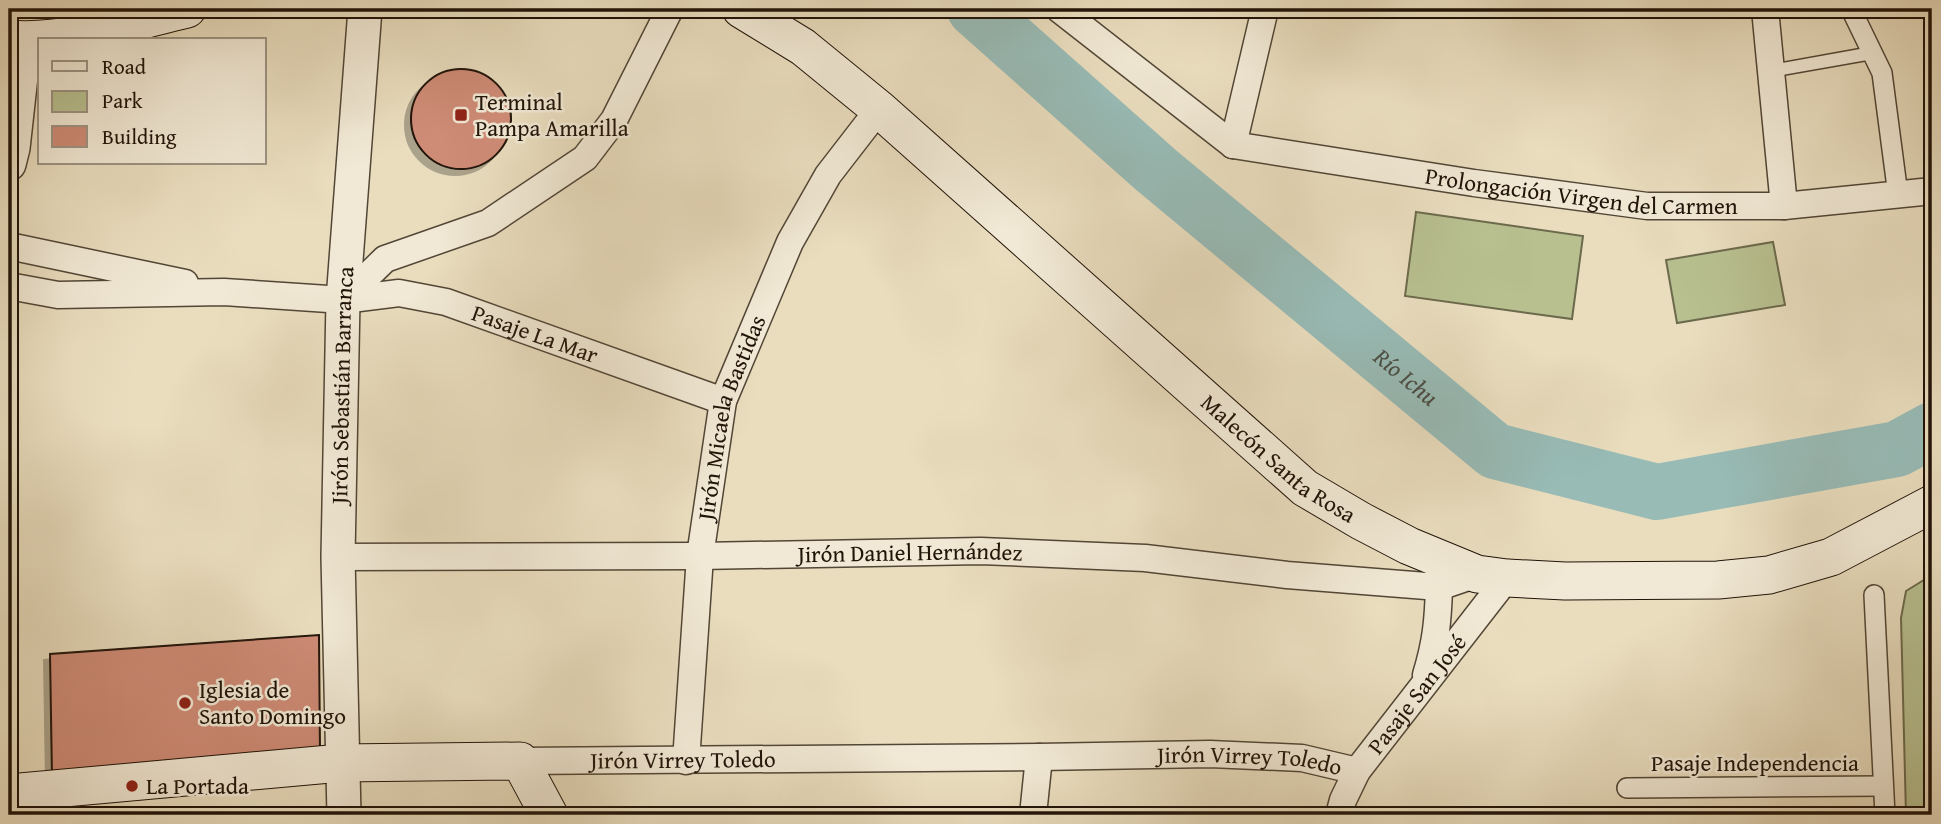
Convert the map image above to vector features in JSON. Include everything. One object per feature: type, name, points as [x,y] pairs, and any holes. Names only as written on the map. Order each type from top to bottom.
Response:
[{"type":"main road","points":[[17,39],[89,32],[187,9]]},
{"type":"main road","name":"Malecón Santa Rosa","points":[[741,9],[803,47],[879,109],[1305,488],[1409,546],[1492,576],[1565,581],[1718,580],[1769,575],[1831,557],[1932,504]]},
{"type":"main road","points":[[520,761],[549,815]]},
{"type":"main road","name":"Jirón Virrey Toledo","points":[[9,793],[341,763],[520,761]]},
{"type":"street","name":"Jirón Sebastián Barranca","points":[[344,815],[338,558],[343,300],[365,9]]},
{"type":"street","points":[[343,300],[385,259],[488,223],[585,158],[614,120],[670,9]]},
{"type":"street","points":[[1059,9],[1233,145],[1265,9]]},
{"type":"street","points":[[1765,9],[1784,206]]},
{"type":"street","points":[[1851,9],[1882,73],[1898,195]]},
{"type":"street","points":[[9,164],[13,148],[17,39]]},
{"type":"street","name":"Jirón Micaela Bastidas","points":[[686,761],[700,556],[723,401],[790,242],[828,174],[879,109]]},
{"type":"street","name":"Prolongación Virgen del Carmen","points":[[1233,145],[1474,183],[1647,206],[1784,206],[1932,191]]},
{"type":"street","points":[[9,246],[122,268],[224,292]]},
{"type":"street","points":[[9,286],[58,295],[224,292]]},
{"type":"street","name":"Pasaje La Mar","points":[[224,292],[343,300],[399,293],[446,302],[723,401]]},
{"type":"street","name":"Jirón Daniel Hernández","points":[[338,558],[981,551],[1145,558],[1287,575],[1439,587],[1492,576]]},
{"type":"street","name":"Pasaje San José","points":[[1339,815],[1357,771],[1422,688],[1492,576]]},
{"type":"street","points":[[1422,688],[1435,645],[1439,587]]},
{"type":"street","points":[[1874,595],[1885,815]]},
{"type":"street","name":"Jirón Virrey Toledo","points":[[520,761],[1210,754],[1302,758],[1357,771]]},
{"type":"street","points":[[1033,815],[1039,757]]},
{"type":"street","name":"Pasaje Independencia","points":[[1627,788],[1883,786]]},
{"type":"lane","points":[[1771,71],[1872,53]]},
{"type":"green space","points":[[1416,212],[1583,236],[1572,319],[1405,296]]},
{"type":"green space","points":[[1773,242],[1785,305],[1677,323],[1666,260]]},
{"type":"green space","points":[[1932,575],[1932,815],[1906,815],[1901,618],[1906,591]]},
{"type":"building","name":"Terminal Pampa Amarilla","points":[[461,69],[480,73],[497,83],[507,100],[511,119],[507,138],[497,155],[480,165],[461,169],[442,165],[425,155],[415,138],[411,119],[415,100],[425,83],[442,73]]},
{"type":"building","name":"Iglesia de Santo Domingo","points":[[319,635],[320,753],[52,778],[50,654]]},
{"type":"waterway","name":"Río Ichu","points":[[975,9],[1156,170],[1495,451],[1657,492],[1897,449],[1932,430]]},
{"type":"place","name":"Terminal Pampa Amarilla","points":[[461,115]]},
{"type":"place","name":"Iglesia de Santo Domingo","points":[[185,703]]},
{"type":"place","name":"La Portada","points":[[132,786]]}]
